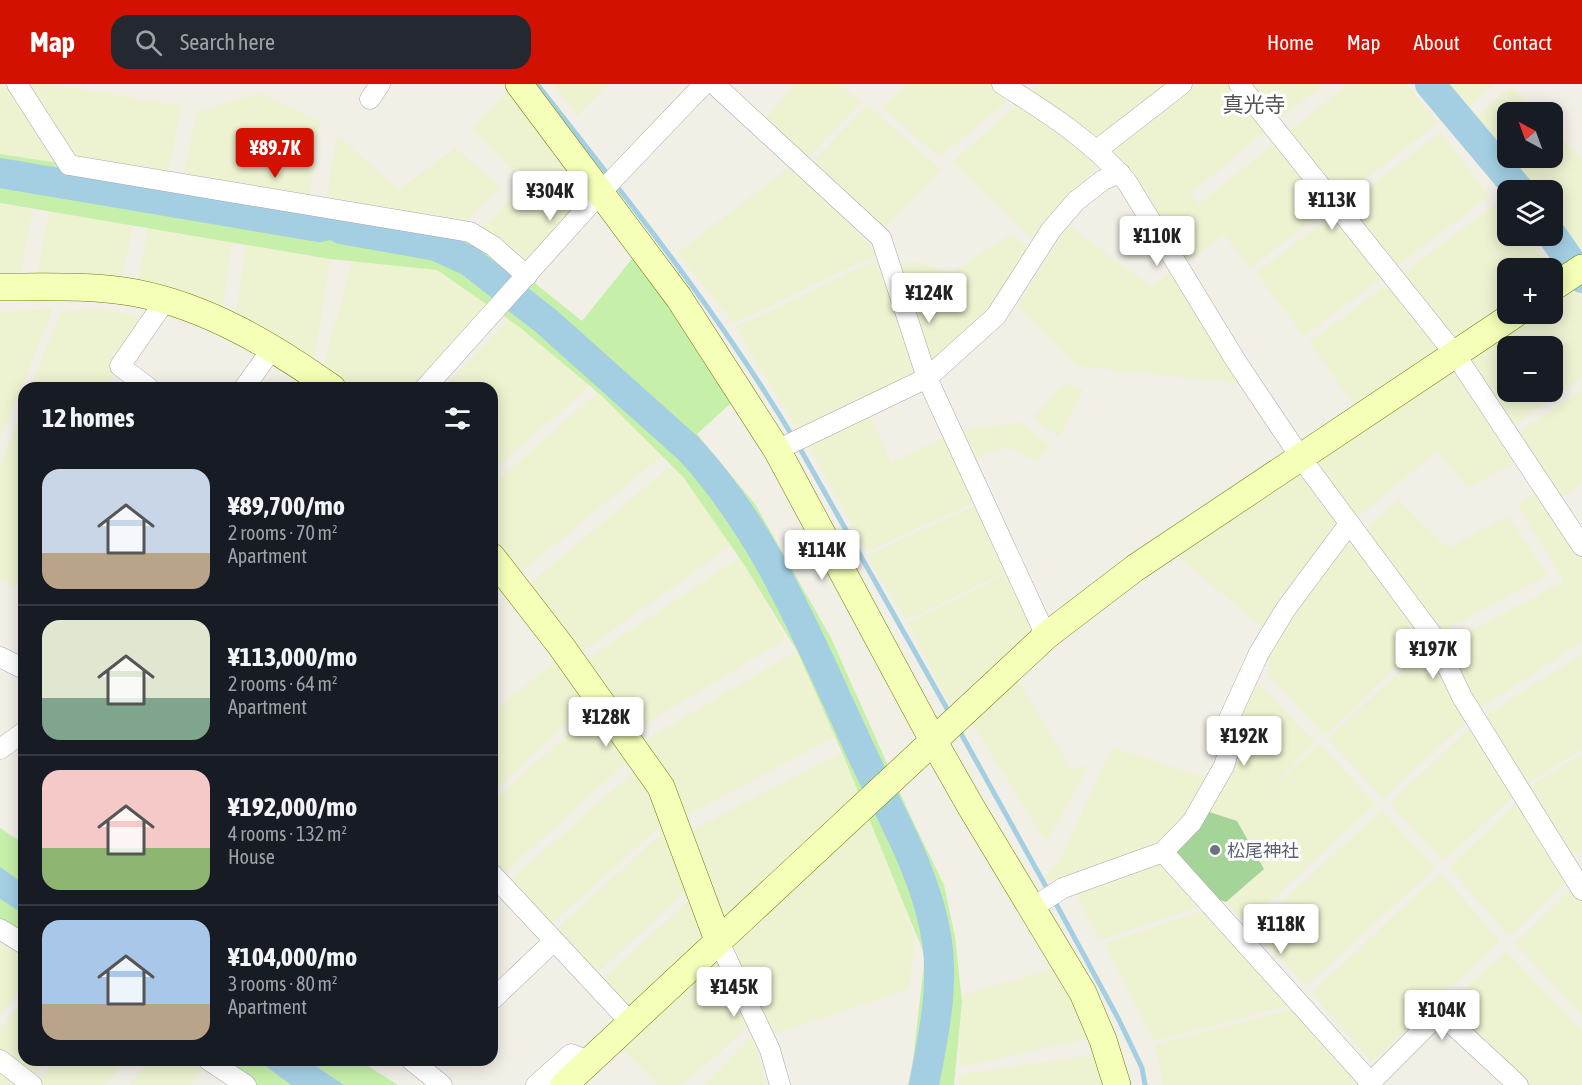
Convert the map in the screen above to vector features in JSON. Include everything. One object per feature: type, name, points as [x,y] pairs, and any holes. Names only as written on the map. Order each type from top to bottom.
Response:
[{"type":"street","points":[[18,84],[69,165],[470,232],[493,246],[527,276]]},
{"type":"street","points":[[519,84],[602,192],[679,298],[777,450],[934,742],[1083,993],[1103,1040],[1117,1085]]},
{"type":"street","points":[[430,382],[602,192],[704,84]]},
{"type":"street","points":[[714,84],[881,238],[927,378],[1047,636]]},
{"type":"street","points":[[1002,84],[1060,121],[1097,150],[1120,173],[1133,191],[1236,362],[1301,458],[1433,636],[1462,697],[1582,890]]},
{"type":"street","points":[[1097,150],[1182,84]]},
{"type":"street","points":[[1239,84],[1455,354],[1582,546]]},
{"type":"street","points":[[777,450],[927,378],[996,316],[1052,230],[1076,201],[1103,180],[1120,173]]},
{"type":"street","points":[[1563,281],[1582,268]]},
{"type":"street","points":[[0,287],[85,287],[136,293],[180,304],[221,321],[272,349],[323,382]]},
{"type":"street","points":[[141,382],[120,366],[165,301]]},
{"type":"street","points":[[564,1085],[1047,636],[1096,596],[1500,324]]},
{"type":"street","points":[[248,382],[272,349]]},
{"type":"street","points":[[1032,908],[1063,888],[1163,852],[1192,822],[1224,766],[1230,746],[1227,723],[1259,653],[1285,610],[1349,524]]},
{"type":"street","points":[[498,565],[561,646],[661,787],[718,940],[770,1050],[780,1085]]},
{"type":"street","points":[[0,657],[18,666]]},
{"type":"street","points":[[0,749],[18,736]]},
{"type":"street","points":[[1163,852],[1369,1084],[1440,1013],[1518,1085]]},
{"type":"street","points":[[498,880],[630,1022]]},
{"type":"street","points":[[0,929],[18,940]]},
{"type":"street","points":[[498,994],[554,941]]},
{"type":"street","points":[[536,1085],[571,1054],[590,1061]]},
{"type":"street","points":[[0,1060],[32,1085]]},
{"type":"street","points":[[217,1066],[246,1085]]},
{"type":"street","points":[[423,1066],[442,1085]]},
{"type":"green space","points":[[0,84],[10,84],[61,166],[0,159]]},
{"type":"green space","points":[[17,84],[50,84],[182,106],[166,180],[69,165]]},
{"type":"green space","points":[[514,84],[595,184],[527,276],[476,236],[525,183],[471,129]]},
{"type":"green space","points":[[554,84],[608,84],[577,116]]},
{"type":"green space","points":[[795,84],[838,84],[861,102],[807,159],[759,126]]},
{"type":"green space","points":[[908,84],[1028,84],[939,157],[882,107]]},
{"type":"green space","points":[[1041,84],[1167,84],[1079,188],[1032,238],[952,162]]},
{"type":"green space","points":[[1185,84],[1324,84],[1191,193],[1199,204],[1348,84],[1407,84],[1438,123],[1250,268],[1224,235],[1179,267],[1252,385],[1077,366],[1017,306],[1068,225],[1151,287],[1178,267],[1107,158],[1123,140]]},
{"type":"green space","points":[[1444,84],[1494,84],[1465,110]]},
{"type":"green space","points":[[1511,87],[1526,102],[1497,102],[1497,146],[1474,118]]},
{"type":"green space","points":[[259,93],[319,121],[309,204],[182,182],[197,112]]},
{"type":"green space","points":[[867,105],[941,170],[883,229],[810,165]]},
{"type":"green space","points":[[1441,132],[1489,196],[1304,336],[1256,273]]},
{"type":"green space","points":[[337,135],[399,190],[455,148],[501,187],[458,230],[325,207]]},
{"type":"green space","points":[[1563,139],[1582,159],[1582,250],[1563,226],[1563,180],[1526,180],[1516,168],[1563,168]]},
{"type":"green space","points":[[0,154],[187,183],[476,236],[582,321],[640,249],[742,393],[697,434],[755,504],[831,638],[944,885],[955,937],[962,1002],[954,1085],[908,1085],[925,956],[844,757],[797,651],[743,563],[684,478],[602,396],[518,326],[437,270],[330,259],[0,203]]},
{"type":"green space","points":[[791,166],[878,254],[734,323],[677,253]]},
{"type":"green space","points":[[0,204],[33,209],[18,287],[0,287]]},
{"type":"green space","points":[[1497,204],[1497,246],[1533,246],[1544,258],[1497,258],[1497,322],[1445,362],[1524,458],[1468,488],[1437,451],[1349,524],[1301,458],[1362,416],[1309,342]]},
{"type":"green space","points":[[49,211],[133,225],[119,291],[35,287]]},
{"type":"green space","points":[[148,228],[232,241],[221,321],[136,293]]},
{"type":"green space","points":[[1011,234],[1032,251],[993,312],[932,369],[897,263],[920,262],[951,273]]},
{"type":"green space","points":[[246,245],[330,259],[312,375],[234,328]]},
{"type":"green space","points":[[881,258],[918,376],[800,435],[736,327]]},
{"type":"green space","points":[[352,261],[437,270],[496,311],[431,382],[323,382],[320,380]]},
{"type":"green space","points":[[1575,289],[1582,298],[1582,377],[1563,391],[1563,336],[1503,336],[1522,324],[1563,324],[1563,297]]},
{"type":"green space","points":[[53,309],[23,382],[18,382],[18,395],[0,439],[0,312]]},
{"type":"green space","points":[[99,309],[140,316],[110,382],[32,382],[61,311]]},
{"type":"green space","points":[[509,319],[590,386],[498,466],[498,382],[449,382]]},
{"type":"green space","points":[[1497,340],[1497,402],[1547,402],[1512,427],[1466,360]]},
{"type":"green space","points":[[1064,384],[1084,389],[1059,436],[1033,418]]},
{"type":"green space","points":[[1582,390],[1582,483],[1561,498],[1517,433]]},
{"type":"green space","points":[[598,392],[662,456],[514,578],[498,558],[498,480]]},
{"type":"green space","points":[[870,415],[891,463],[944,437],[973,503],[866,552],[808,444]]},
{"type":"green space","points":[[18,420],[18,579],[14,588],[0,578],[0,466]]},
{"type":"green space","points":[[1021,422],[1050,446],[1037,462],[1006,446],[973,460],[959,430]]},
{"type":"green space","points":[[672,465],[733,544],[573,658],[521,591]]},
{"type":"green space","points":[[1297,471],[1424,639],[1325,736],[1269,676],[1270,635],[1178,556]]},
{"type":"green space","points":[[1543,488],[1582,546],[1582,642],[1472,713],[1439,648],[1564,581],[1518,506]]},
{"type":"green space","points":[[1398,500],[1448,548],[1508,516],[1548,575],[1433,636],[1358,535]]},
{"type":"green space","points":[[974,506],[1006,572],[906,620],[866,556]]},
{"type":"green space","points":[[740,557],[786,639],[625,736],[575,667]]},
{"type":"green space","points":[[1006,574],[1033,630],[949,704],[907,623]]},
{"type":"green space","points":[[1427,646],[1466,722],[1383,798],[1328,739]]},
{"type":"green space","points":[[797,651],[836,736],[671,824],[667,820],[547,928],[507,883],[637,769],[631,758],[502,875],[498,871],[498,797],[596,709],[627,751]]},
{"type":"green space","points":[[1582,654],[1582,749],[1525,785],[1482,718]]},
{"type":"green space","points":[[557,659],[589,702],[498,788],[498,708]]},
{"type":"green space","points":[[1249,675],[1315,742],[1252,807],[1319,744],[1375,804],[1246,924],[1226,902],[1264,869],[1154,855],[1201,906],[1100,940],[1071,885],[1080,881],[1042,880],[1060,860],[1112,747],[1215,781]]},
{"type":"green space","points":[[1018,680],[1072,770],[1090,764],[1046,842],[972,723]]},
{"type":"green space","points":[[1477,722],[1520,790],[1443,861],[1390,803]]},
{"type":"green space","points":[[842,752],[866,805],[722,938],[679,837]]},
{"type":"green space","points":[[1582,754],[1582,850],[1571,857],[1528,788]]},
{"type":"green space","points":[[1519,801],[1573,875],[1509,937],[1449,867]]},
{"type":"green space","points":[[1200,809],[1237,821],[1264,869],[1226,902],[1201,894],[1163,852]]},
{"type":"green space","points":[[1382,810],[1435,868],[1306,986],[1253,928]]},
{"type":"green space","points":[[874,815],[915,938],[909,989],[764,1037],[728,949]]},
{"type":"green space","points":[[670,826],[696,881],[592,978],[551,934]]},
{"type":"green space","points":[[0,828],[18,840],[18,940],[0,928]]},
{"type":"green space","points":[[1440,873],[1500,941],[1372,1062],[1312,993]]},
{"type":"green space","points":[[1578,883],[1582,889],[1582,1016],[1515,943]]},
{"type":"green space","points":[[700,891],[713,945],[630,1022],[596,985]]},
{"type":"green space","points":[[1205,910],[1298,1003],[1154,1041],[1105,944]]},
{"type":"green space","points":[[0,929],[18,940],[18,993],[0,1016]]},
{"type":"green space","points":[[1506,951],[1582,1031],[1582,1085],[1529,1085],[1445,1006]]},
{"type":"green space","points":[[724,952],[756,1020],[682,1085],[658,1085],[620,1047]]},
{"type":"green space","points":[[1066,965],[1101,1036],[959,1067],[962,995]]},
{"type":"green space","points":[[1302,1006],[1361,1085],[1163,1085],[1155,1045]]},
{"type":"green space","points":[[18,1007],[18,1066],[42,1066],[27,1085],[0,1085],[0,1030]]},
{"type":"green space","points":[[753,1035],[766,1085],[704,1085]]},
{"type":"green space","points":[[1097,1054],[1112,1085],[959,1085],[960,1075]]},
{"type":"green space","points":[[50,1066],[120,1066],[105,1085],[35,1085]]},
{"type":"green space","points":[[144,1066],[205,1066],[191,1085],[129,1085]]},
{"type":"green space","points":[[216,1066],[368,1066],[398,1085],[246,1085]]},
{"type":"water","points":[[0,867],[18,880],[18,910],[0,899]]},
{"type":"water","points":[[266,1066],[316,1066],[344,1085],[291,1085]]},
{"type":"waterway","points":[[537,84],[638,213],[703,301],[793,437]]},
{"type":"waterway","points":[[1430,84],[1511,180]]},
{"type":"waterway","points":[[0,173],[319,227],[333,224],[341,229],[436,246],[469,261],[546,321],[688,448],[717,482],[766,555],[807,635],[917,869],[932,917],[939,959],[936,1013],[924,1085]]},
{"type":"waterway","points":[[1560,246],[1582,278]]},
{"type":"waterway","points":[[798,445],[950,714]]},
{"type":"waterway","points":[[959,730],[1049,892]]},
{"type":"waterway","points":[[1054,900],[1119,1020],[1142,1068],[1145,1085]]},
{"type":"place","name":"松尾神社","points":[[1215,850]]},
{"type":"district","name":"真光寺","points":[[1254,104]]}]
